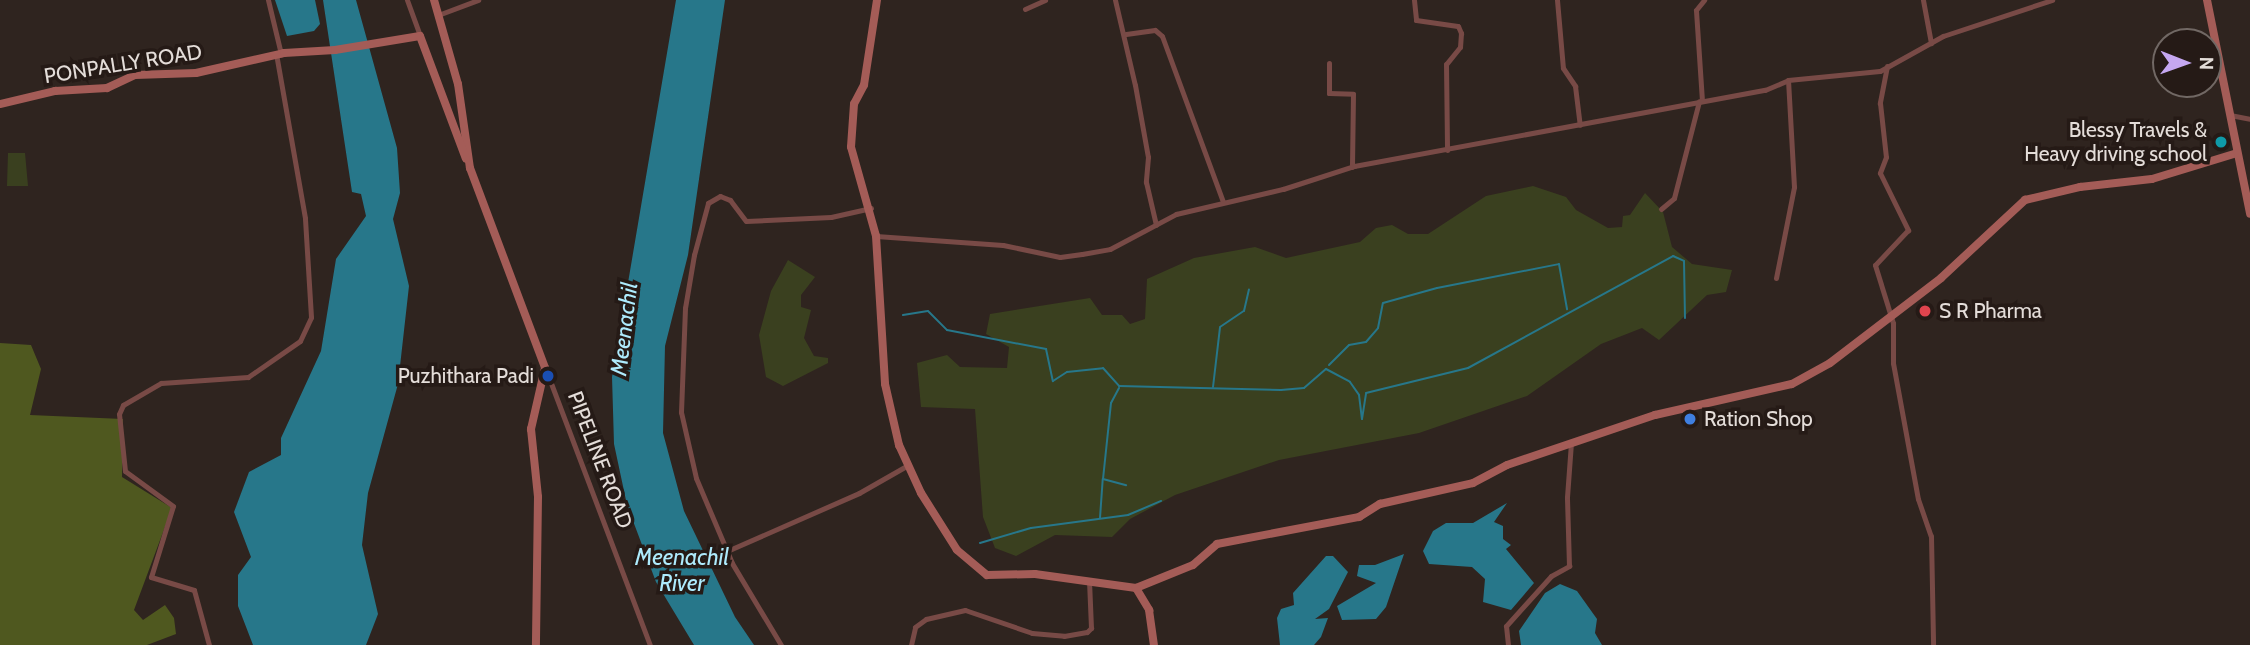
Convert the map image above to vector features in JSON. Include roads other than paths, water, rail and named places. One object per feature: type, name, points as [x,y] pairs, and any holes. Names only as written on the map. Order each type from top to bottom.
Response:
[{"type":"main road","points":[[434,0],[458,84],[470,168]]},
{"type":"main road","points":[[877,0],[864,85],[854,104],[851,147],[871,208],[876,236],[885,384],[899,446],[908,465],[957,550],[987,575],[1035,574],[1136,588],[1193,565],[1217,544],[1359,517],[1380,504],[1473,483],[1571,442],[1655,415],[1812,376],[1890,313],[1941,278],[2025,200],[2080,187],[2152,179],[2237,153]]},
{"type":"main road","points":[[2207,0],[2250,214]]},
{"type":"main road","name":"PONPALLY ROAD","points":[[0,104],[55,91],[107,88],[135,75],[196,73],[279,54],[362,47],[420,36]]},
{"type":"main road","points":[[420,36],[545,368],[530,429],[538,497],[536,645]]},
{"type":"main road","points":[[1136,588],[1149,610],[1154,645]]},
{"type":"street","points":[[209,645],[194,590],[151,577],[173,506],[125,471],[119,414],[124,405],[161,383],[248,377],[279,359],[300,341],[311,317],[305,218],[268,0]]},
{"type":"street","points":[[407,0],[420,36]]},
{"type":"street","points":[[438,15],[478,0]]},
{"type":"street","points":[[1025,9],[1045,0]]},
{"type":"street","points":[[1115,0],[1126,34],[1147,157],[1147,193],[1156,225]]},
{"type":"street","points":[[1414,0],[1416,20],[1458,26],[1461,33],[1460,47],[1446,64],[1447,150]]},
{"type":"street","points":[[1557,0],[1563,68],[1575,86],[1580,125]]},
{"type":"street","points":[[1661,209],[1674,198],[1700,101],[1696,10],[1704,0]]},
{"type":"street","points":[[1923,0],[1931,43]]},
{"type":"street","points":[[876,236],[1003,245],[1060,257],[1110,249],[1156,225],[1223,202],[1283,189],[1352,167],[1765,90],[1788,80],[1880,71],[1931,43],[2016,9],[2052,0]]},
{"type":"street","points":[[1126,34],[1155,30],[1162,36],[1223,202]]},
{"type":"street","points":[[1329,63],[1329,93],[1353,94],[1352,167]]},
{"type":"street","points":[[1887,66],[1880,103],[1886,157],[1880,173],[1908,230],[1875,261],[1890,313],[1903,418],[1918,499],[1932,545],[1933,645]]},
{"type":"street","points":[[1776,278],[1794,187],[1788,80]]},
{"type":"street","points":[[2230,115],[2250,118]]},
{"type":"street","points":[[780,645],[727,551],[696,478],[681,412],[685,308],[708,203],[720,196],[730,200],[746,221],[831,217],[871,208]]},
{"type":"street","name":"PIPELINE ROAD","points":[[545,368],[650,645]]},
{"type":"street","points":[[1508,645],[1506,626],[1551,576],[1569,566],[1567,497],[1571,442]]},
{"type":"street","points":[[727,551],[859,493],[908,465]]},
{"type":"street","points":[[911,645],[915,627],[926,619],[965,610],[1031,634],[1064,636],[1087,632],[1091,628],[1089,581]]},
{"type":"water","points":[[275,0],[315,0],[320,24],[314,31],[287,36]]},
{"type":"water","points":[[323,0],[356,0],[397,148],[400,193],[393,219],[409,286],[398,384],[368,493],[362,545],[378,614],[366,645],[253,645],[238,606],[238,575],[251,557],[234,512],[249,472],[281,455],[281,438],[321,351],[336,259],[366,216],[361,194],[352,192]]},
{"type":"water","name":"Meenachil River","points":[[676,0],[725,0],[688,255],[665,346],[663,433],[684,511],[735,617],[754,645],[694,645],[656,582],[627,505],[614,444],[612,377]]},
{"type":"water","points":[[1507,503],[1494,522],[1503,526],[1503,539],[1511,545],[1506,549],[1534,583],[1511,610],[1483,602],[1485,579],[1472,567],[1429,564],[1423,551],[1433,531],[1446,523],[1473,523]]},
{"type":"water","points":[[1404,554],[1386,607],[1376,619],[1342,620],[1337,606],[1376,583],[1357,576],[1359,565],[1375,565]]},
{"type":"water","points":[[1326,556],[1333,556],[1348,572],[1329,609],[1315,619],[1328,618],[1321,637],[1314,645],[1280,645],[1277,618],[1281,609],[1294,605],[1293,593]]},
{"type":"water","points":[[1560,584],[1577,591],[1597,619],[1595,633],[1602,645],[1521,645],[1519,631],[1545,593]]},
{"type":"waterway","points":[[903,315],[928,311],[947,330],[1046,349],[1053,381],[1067,372],[1103,368],[1119,386],[1281,390],[1304,388],[1326,369],[1350,382],[1359,395],[1362,419],[1366,393],[1468,368],[1673,256],[1684,261],[1685,318]]},
{"type":"waterway","points":[[1329,365],[1349,345],[1366,342],[1378,328],[1383,303],[1437,288],[1559,264],[1567,309]]},
{"type":"waterway","points":[[1213,387],[1220,327],[1244,311],[1249,290]]},
{"type":"waterway","points":[[1119,388],[1111,403],[1103,479],[1126,485]]},
{"type":"waterway","points":[[1100,518],[1103,479]]},
{"type":"waterway","points":[[980,543],[1031,528],[1128,515],[1161,501]]},
{"type":"place","name":"Blessy Travels & Heavy driving school","points":[[2221,142]]},
{"type":"place","name":"S R Pharma","points":[[1925,311]]},
{"type":"place","name":"Puzhithara Padi","points":[[548,376]]},
{"type":"place","name":"Ration Shop","points":[[1690,419]]},
{"type":"water label","name":"Meenachil","points":[[624,329]]}]
